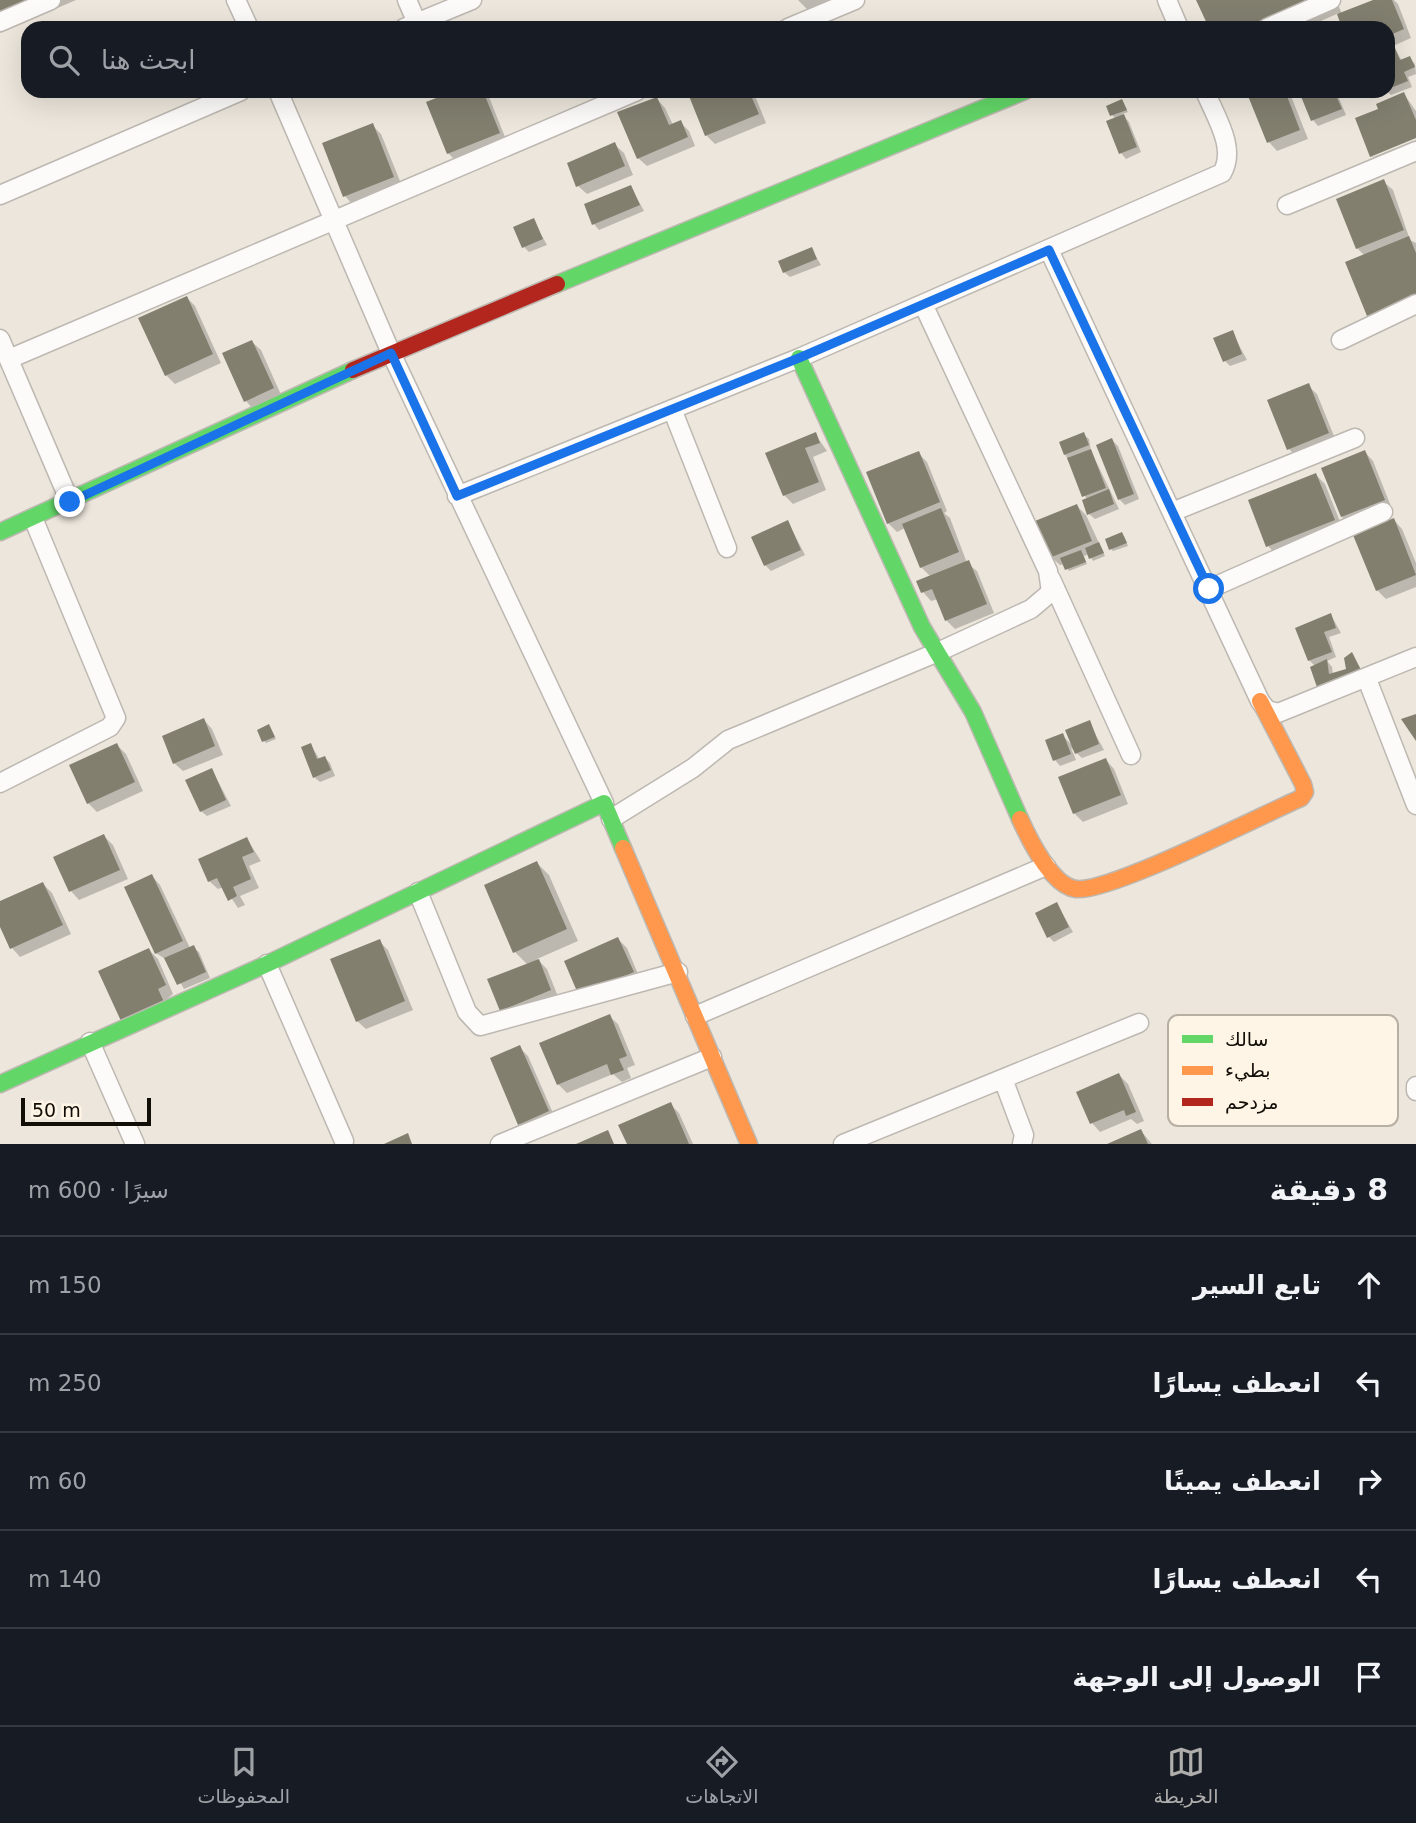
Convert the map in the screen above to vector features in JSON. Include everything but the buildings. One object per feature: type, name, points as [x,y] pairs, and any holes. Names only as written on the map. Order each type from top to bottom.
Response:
[{"type":"street","points":[[0,22],[51,0]]},
{"type":"street","points":[[236,0],[246,21]]},
{"type":"street","points":[[407,0],[410,21]]},
{"type":"street","points":[[423,21],[472,0]]},
{"type":"street","points":[[805,21],[855,0]]},
{"type":"street","points":[[1167,0],[1175,21]]},
{"type":"street","points":[[1283,21],[1331,0]]},
{"type":"street","points":[[0,195],[225,98]]},
{"type":"street","points":[[281,98],[391,353],[608,811],[749,1144]]},
{"type":"street","points":[[9,359],[620,98]]},
{"type":"street","points":[[0,532],[391,353],[1008,98]]},
{"type":"street","points":[[457,496],[799,358],[1222,173],[1229,161],[1227,147],[1208,98]]},
{"type":"street","points":[[1287,205],[1416,151]]},
{"type":"street","points":[[799,358],[922,627],[974,712],[1023,826],[1046,866],[1062,883],[1076,890],[1091,888],[1295,803],[1305,792],[1303,784],[1260,701],[1049,250]]},
{"type":"street","points":[[923,304],[1131,755]]},
{"type":"street","points":[[1341,340],[1416,304]]},
{"type":"street","points":[[0,339],[70,502]]},
{"type":"street","points":[[672,409],[727,548]]},
{"type":"street","points":[[1172,512],[1355,438]]},
{"type":"street","points":[[1209,589],[1383,512]]},
{"type":"street","points":[[0,783],[110,727],[116,718],[33,519]]},
{"type":"street","points":[[0,1084],[267,964],[418,892],[608,811],[693,768],[728,740],[938,652],[1044,601],[1051,592],[1051,579]]},
{"type":"street","points":[[1260,701],[1268,710],[1278,713],[1416,657]]},
{"type":"street","points":[[1367,679],[1416,805]]},
{"type":"street","points":[[695,1016],[1046,866]]},
{"type":"street","points":[[418,892],[467,1012],[480,1026],[678,972]]},
{"type":"street","points":[[267,964],[344,1141]]},
{"type":"street","points":[[843,1144],[1139,1023]]},
{"type":"street","points":[[90,1042],[135,1144]]},
{"type":"street","points":[[500,1144],[712,1057]]},
{"type":"street","points":[[1003,1079],[1024,1135],[1022,1144]]},
{"type":"traffic: fast","points":[[557,284],[1008,98]]},
{"type":"traffic: fast","points":[[799,358],[922,627],[973,712],[1020,819]]},
{"type":"traffic: fast","points":[[0,532],[353,370]]},
{"type":"traffic: fast","points":[[0,1084],[267,964],[604,803],[623,848]]},
{"type":"traffic: slow","points":[[1020,819],[1050,871],[1058,880],[1076,889],[1120,879],[1301,798],[1305,792],[1303,784],[1260,701]]},
{"type":"traffic: slow","points":[[623,848],[749,1144]]},
{"type":"traffic: jam","points":[[353,370],[557,284]]},
{"type":"route","points":[[70,502],[391,353],[457,496],[799,358],[1049,250],[1209,589]]}]
